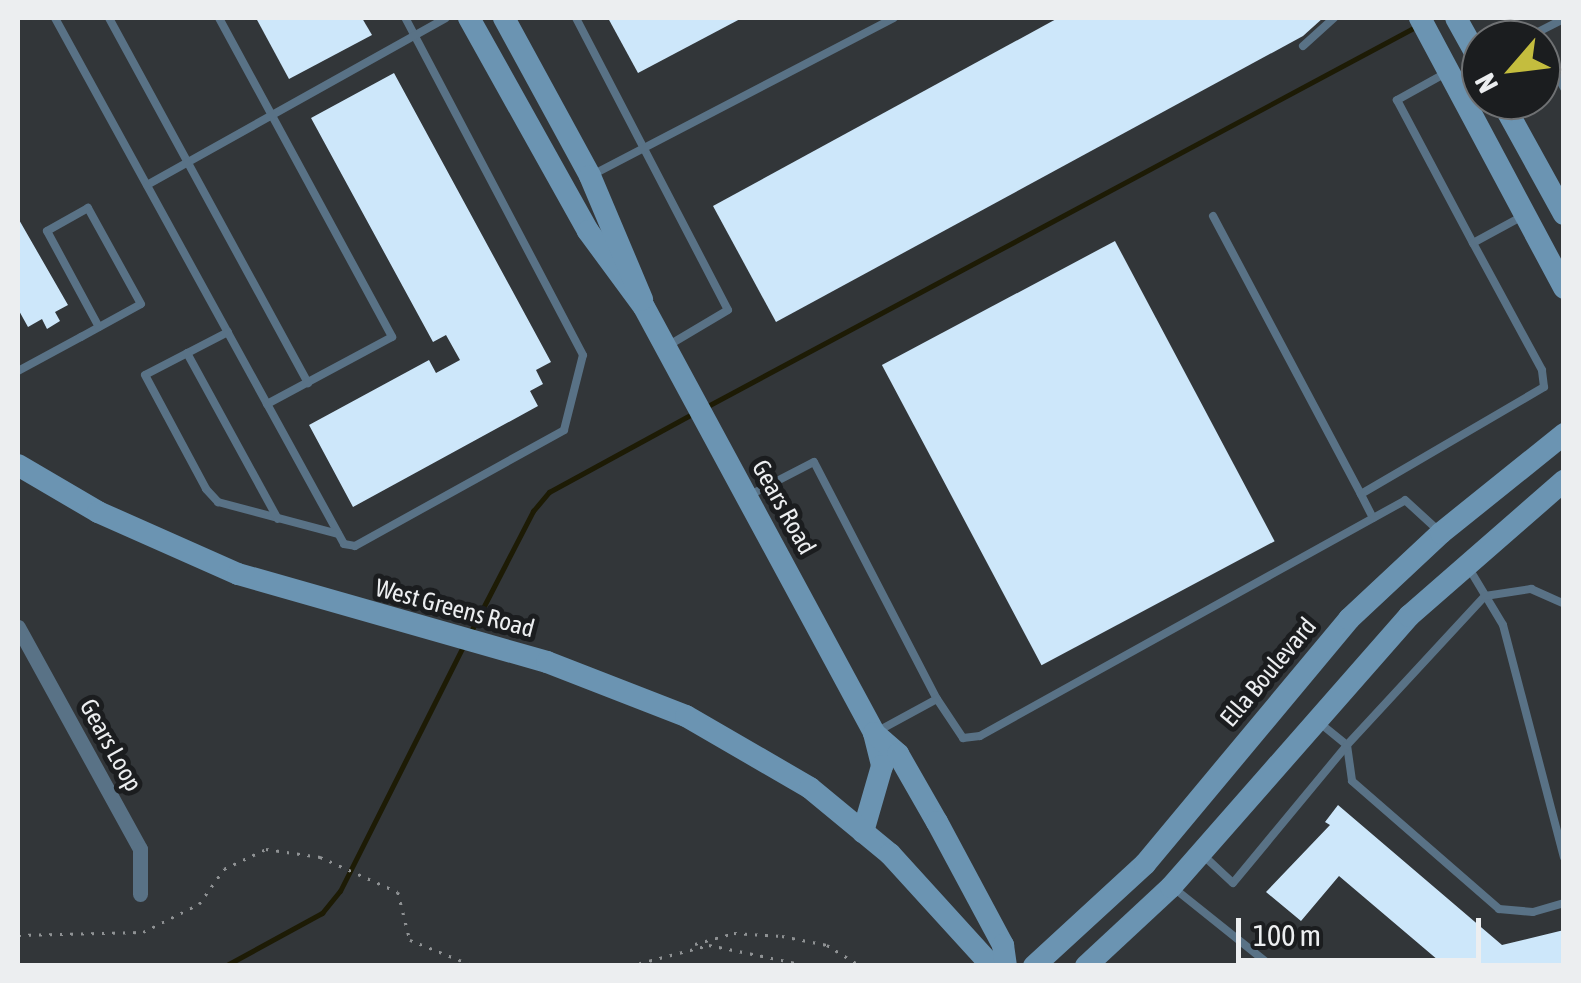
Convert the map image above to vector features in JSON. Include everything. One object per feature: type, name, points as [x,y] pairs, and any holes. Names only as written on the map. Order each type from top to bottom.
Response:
[{"type":"main road","name":"Gears Road","points":[[469,18],[578,214],[644,307],[874,733],[882,766],[863,832]]},
{"type":"main road","name":"Gears Road","points":[[504,18],[590,176],[632,266],[644,307]]},
{"type":"main road","points":[[1420,18],[1564,288]]},
{"type":"main road","points":[[1513,120],[1561,203],[1526,215]]},
{"type":"main road","name":"Ella Boulevard","points":[[1034,966],[1146,864],[1349,619],[1441,533],[1564,434]]},
{"type":"main road","name":"West Greens Road","points":[[18,465],[98,512],[238,574],[634,692],[686,716],[810,788],[863,832]]},
{"type":"main road","points":[[1086,966],[1172,886],[1314,719],[1465,562],[1564,481]]},
{"type":"main road","points":[[1441,533],[1465,562]]},
{"type":"main road","points":[[1284,694],[1314,719]]},
{"type":"main road","name":"Gears Road","points":[[874,733],[898,754],[937,822],[1002,945],[1006,966]]},
{"type":"main road","points":[[863,832],[992,966]]},
{"type":"main road","points":[[1146,864],[1172,886]]},
{"type":"street","name":"Gears Loop","points":[[18,627],[140,849],[140,894]]},
{"type":"lane","points":[[56,18],[344,544],[364,543],[564,430],[583,356],[405,18]]},
{"type":"lane","points":[[110,18],[308,382]]},
{"type":"lane","points":[[219,18],[392,337],[267,404]]},
{"type":"lane","points":[[147,185],[446,18]]},
{"type":"lane","points":[[576,18],[648,148],[728,310],[666,347]]},
{"type":"lane","points":[[590,176],[894,18]]},
{"type":"lane","points":[[1303,46],[1334,18]]},
{"type":"lane","points":[[1361,494],[1544,387],[1542,370],[1397,100],[1448,72]]},
{"type":"lane","points":[[18,371],[141,304],[88,208],[47,231],[99,326]]},
{"type":"lane","points":[[1473,243],[1526,215]]},
{"type":"lane","points":[[1213,216],[1373,518]]},
{"type":"lane","points":[[228,332],[146,375],[206,489],[218,502],[338,534]]},
{"type":"lane","points":[[187,353],[278,519]]},
{"type":"lane","points":[[747,496],[814,462],[937,698],[963,738],[980,736],[1405,500],[1441,533]]},
{"type":"lane","points":[[1465,562],[1502,625],[1564,857]]},
{"type":"lane","points":[[1202,854],[1233,883],[1347,744],[1485,596],[1531,590],[1564,604]]},
{"type":"lane","points":[[874,733],[937,698]]},
{"type":"lane","points":[[1314,719],[1347,744],[1352,782],[1498,909],[1534,912],[1564,902]]},
{"type":"lane","points":[[1172,886],[1271,966]]},
{"type":"path","points":[[18,936],[143,932],[198,904],[224,869],[266,849],[320,857],[398,892],[410,940],[474,966]]},
{"type":"path","points":[[629,966],[734,933],[782,936],[827,945],[860,966]]},
{"type":"path","points":[[690,946],[748,950],[810,966]]},
{"type":"building","points":[[256,18],[362,18],[372,35],[289,79]]},
{"type":"building","points":[[608,18],[742,18],[638,73]]},
{"type":"building","points":[[1058,18],[1323,18],[1303,36],[776,322],[713,206]]},
{"type":"building","points":[[394,73],[551,362],[536,370],[543,384],[530,391],[538,406],[353,507],[309,425],[429,360],[436,373],[460,360],[446,335],[433,342],[311,118]]},
{"type":"building","points":[[18,218],[68,305],[55,312],[60,321],[47,329],[42,319],[28,327],[18,309]]},
{"type":"building","points":[[1115,241],[1275,541],[1042,665],[882,365]]},
{"type":"building","points":[[1338,805],[1502,945],[1564,930],[1564,966],[1445,966],[1339,876],[1301,921],[1266,892],[1330,825],[1325,822]]},
{"type":"waterway","points":[[704,408],[1417,26]]},
{"type":"waterway","points":[[469,635],[533,511],[549,492],[694,413]]},
{"type":"waterway","points":[[225,966],[322,913],[340,891],[464,644]]}]
